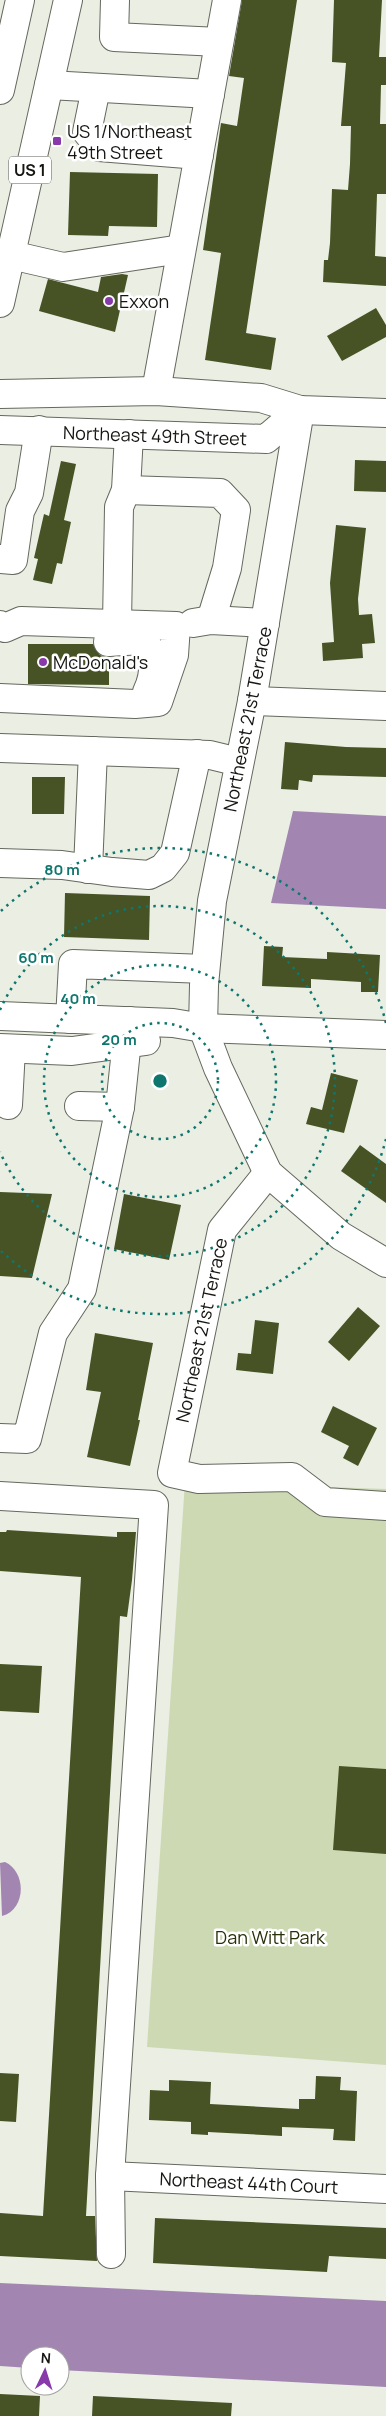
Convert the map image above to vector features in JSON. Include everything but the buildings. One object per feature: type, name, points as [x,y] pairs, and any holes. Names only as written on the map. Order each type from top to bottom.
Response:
[{"type":"street","points":[[0,90],[4,50],[20,0]]},
{"type":"street","name":"US 1","points":[[0,303],[68,0]]},
{"type":"street","points":[[115,0],[114,37],[219,42]]},
{"type":"street","points":[[156,391],[227,0]]},
{"type":"street","points":[[49,86],[210,94]]},
{"type":"street","points":[[96,88],[87,132],[98,147],[199,154]]},
{"type":"street","points":[[11,255],[63,267],[182,249]]},
{"type":"street","points":[[0,394],[156,391],[260,398],[300,410],[386,413]]},
{"type":"street","name":"Northeast 49th Street","points":[[0,430],[266,439],[300,410]]},
{"type":"street","name":"Northeast 21st Terrace","points":[[203,1028],[205,969],[212,901],[252,701],[300,410]]},
{"type":"street","points":[[0,559],[13,560],[20,511],[29,493],[39,430]]},
{"type":"street","points":[[120,633],[119,507],[126,490],[129,434]]},
{"type":"street","points":[[126,490],[220,493],[236,510],[227,568],[211,620]]},
{"type":"street","points":[[2,629],[21,621],[120,633],[211,620],[265,623]]},
{"type":"street","points":[[0,698],[135,704],[158,702],[174,655],[176,626]]},
{"type":"street","points":[[66,701],[85,696],[138,698],[146,694],[153,673],[154,659],[147,646],[120,633]]},
{"type":"street","points":[[252,701],[386,706]]},
{"type":"street","points":[[0,748],[197,754],[240,762]]},
{"type":"street","points":[[88,869],[93,751]]},
{"type":"street","points":[[0,863],[62,864],[88,869],[149,875],[163,868],[174,853],[197,754]]},
{"type":"street","points":[[70,1019],[73,964],[205,969]]},
{"type":"street","points":[[0,1016],[70,1019],[183,1042],[203,1028],[386,1035]]},
{"type":"street","points":[[203,1028],[218,1068],[268,1172],[341,1236],[386,1263]]},
{"type":"street","points":[[8,1105],[6,1048],[72,1051],[128,1032]]},
{"type":"street","points":[[0,1438],[27,1439],[53,1333],[82,1290],[120,1107],[128,1032]]},
{"type":"street","points":[[79,1106],[120,1107]]},
{"type":"street","name":"Northeast 21st Terrace","points":[[268,1172],[222,1230],[172,1473],[199,1479],[292,1478],[325,1502],[386,1506]]},
{"type":"street","points":[[0,1496],[154,1505],[110,2176],[111,2254]]},
{"type":"street","name":"Northeast 44th Court","points":[[110,2176],[386,2188]]},
{"type":"green space","name":"Dan Witt Park","points":[[185,1482],[386,1489],[386,2065],[147,2047]]},
{"type":"shaded area","points":[[293,811],[386,816],[386,909],[271,903]]},
{"type":"shaded area","points":[[5,1862],[17,1874],[21,1890],[16,1906],[2,1916],[0,1863]]},
{"type":"shaded area","points":[[0,2283],[386,2301],[386,2387],[70,2371],[70,2346],[20,2346],[20,2367],[0,2366]]},
{"type":"place","name":"US 1/Northeast 49th Street","points":[[57,141]]},
{"type":"place","name":"Exxon","points":[[109,301]]},
{"type":"place","name":"McDonald's","points":[[43,662]]}]
